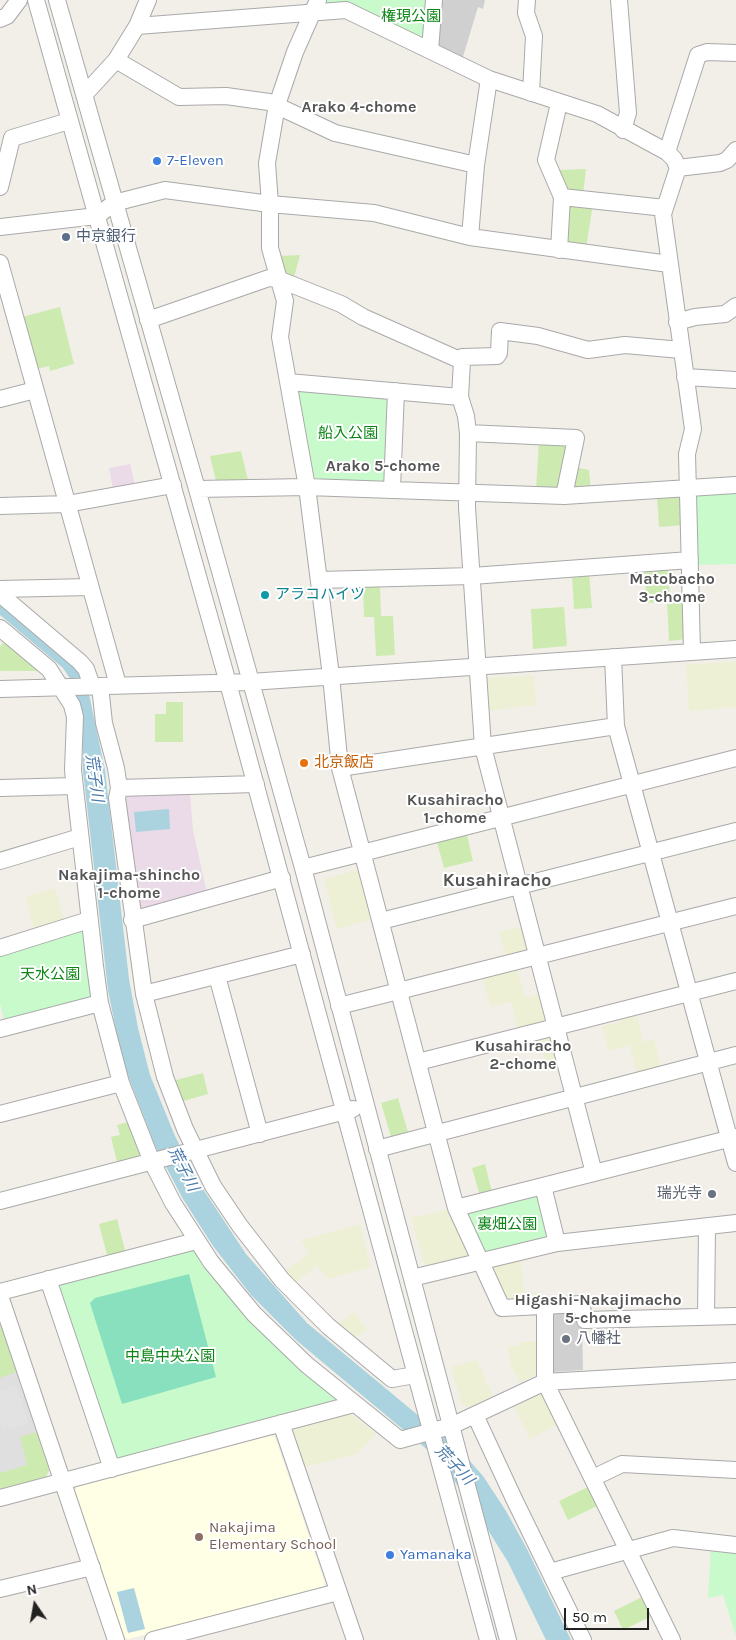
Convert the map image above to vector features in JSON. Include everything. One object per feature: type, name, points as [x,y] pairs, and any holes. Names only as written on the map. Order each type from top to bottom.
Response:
[{"type":"street","points":[[0,19],[7,16],[19,0]]},
{"type":"street","points":[[36,0],[282,878],[415,1375],[441,1429],[474,1514],[508,1640]]},
{"type":"street","points":[[57,0],[303,868],[412,1278],[441,1429],[442,1472],[488,1640]]},
{"type":"street","points":[[84,95],[116,60],[137,26],[148,0]]},
{"type":"street","points":[[430,50],[434,0]]},
{"type":"street","points":[[527,0],[526,13],[534,36],[531,93]]},
{"type":"street","points":[[617,1],[628,113],[623,130]]},
{"type":"street","points":[[137,26],[316,6],[346,10],[489,79],[597,114],[623,130],[667,152],[674,159],[678,168],[663,214],[693,429],[688,454],[692,651]]},
{"type":"street","points":[[316,6],[294,52],[277,105],[267,163],[270,204],[270,248],[286,302],[280,337],[307,487],[331,676],[340,768],[456,1208],[502,1308],[581,1304],[586,1320],[736,1316]]},
{"type":"street","points":[[667,152],[698,55],[707,52],[736,53]]},
{"type":"street","points":[[116,60],[179,97],[226,96],[277,105],[335,133],[476,165]]},
{"type":"street","points":[[470,237],[476,165],[489,79]]},
{"type":"street","points":[[559,103],[546,160],[562,197],[559,250]]},
{"type":"street","points":[[0,187],[12,138],[69,121]]},
{"type":"street","points":[[678,168],[720,163],[727,160],[736,150]]},
{"type":"street","points":[[0,227],[97,216],[114,203],[165,190],[270,204],[374,213],[470,237],[669,264]]},
{"type":"street","points":[[562,197],[665,208]]},
{"type":"street","points":[[0,263],[6,309],[36,390],[118,686]]},
{"type":"street","points":[[148,320],[228,294],[246,285],[268,278],[278,279],[341,304],[363,317],[462,361]]},
{"type":"street","points":[[677,322],[694,317],[725,314],[736,306]]},
{"type":"street","points":[[594,1173],[483,747],[466,491],[468,434],[466,416],[460,397],[462,357],[497,356],[500,353],[500,331],[538,336],[588,350],[625,345],[681,350]]},
{"type":"street","points":[[685,377],[736,380]]},
{"type":"street","points":[[288,382],[460,397]]},
{"type":"street","points":[[0,399],[36,390]]},
{"type":"street","points":[[392,489],[396,391]]},
{"type":"street","points":[[468,434],[576,438],[564,496]]},
{"type":"street","points":[[0,506],[67,504],[173,485]]},
{"type":"street","points":[[197,489],[307,487],[466,491],[564,496],[736,485]]},
{"type":"street","points":[[319,580],[472,576],[690,560]]},
{"type":"street","points":[[0,589],[90,587]]},
{"type":"street","points":[[0,594],[80,662],[96,686],[119,788],[117,798],[132,920],[144,994],[164,1077],[193,1151],[213,1186],[240,1226],[282,1280],[328,1326],[392,1379],[415,1375]]},
{"type":"street","points":[[0,628],[49,669],[66,687],[72,704],[75,717],[72,770],[89,920],[100,1004],[121,1083],[173,1203],[196,1241],[254,1314],[307,1365],[354,1404],[403,1439],[441,1429],[545,1382],[736,1371]]},
{"type":"street","points":[[0,689],[250,682],[736,648]]},
{"type":"street","points":[[613,657],[616,726],[709,1062],[733,1138],[736,1163]]},
{"type":"street","points":[[340,768],[616,726]]},
{"type":"street","points":[[303,868],[736,758]]},
{"type":"street","points":[[119,788],[256,784]]},
{"type":"street","points":[[0,788],[74,786]]},
{"type":"street","points":[[381,921],[736,831]]},
{"type":"street","points":[[0,861],[80,837]]},
{"type":"street","points":[[132,920],[282,878]]},
{"type":"street","points":[[339,1006],[736,906]]},
{"type":"street","points":[[0,948],[89,920]]},
{"type":"street","points":[[144,994],[302,954]]},
{"type":"street","points":[[216,976],[260,1134]]},
{"type":"street","points":[[418,1062],[736,981]]},
{"type":"street","points":[[1,1025],[100,1004]]},
{"type":"street","points":[[377,1149],[736,1055]]},
{"type":"street","points":[[0,1114],[121,1083]]},
{"type":"street","points":[[0,1201],[366,1105]]},
{"type":"street","points":[[456,1208],[733,1138]]},
{"type":"street","points":[[543,1186],[557,1243]]},
{"type":"street","points":[[412,1278],[557,1243],[736,1223]]},
{"type":"street","points":[[706,1316],[708,1227]]},
{"type":"street","points":[[0,1292],[196,1241]]},
{"type":"street","points":[[48,1280],[112,1468]]},
{"type":"street","points":[[0,1296],[116,1640]]},
{"type":"street","points":[[545,1306],[545,1382],[672,1640]]},
{"type":"street","points":[[0,1498],[354,1404]]},
{"type":"street","points":[[475,1414],[584,1640]]},
{"type":"street","points":[[281,1423],[356,1640]]},
{"type":"street","points":[[593,1478],[622,1464],[736,1470]]},
{"type":"street","points":[[550,1572],[673,1538],[736,1544]]},
{"type":"street","points":[[0,1588],[92,1567]]},
{"type":"street","points":[[153,1640],[338,1592]]},
{"type":"shaded area","points":[[437,0],[485,0],[483,9],[478,7],[462,60],[434,47]]},
{"type":"shaded area","points":[[130,464],[135,485],[113,489],[109,468]]},
{"type":"shaded area","points":[[736,661],[736,707],[689,711],[686,665]]},
{"type":"shaded area","points":[[534,675],[536,705],[485,711],[484,682],[487,678]]},
{"type":"shaded area","points":[[190,793],[193,830],[207,893],[139,912],[124,796]]},
{"type":"shaded area","points":[[360,869],[373,919],[337,929],[324,879]]},
{"type":"shaded area","points":[[55,888],[65,923],[35,932],[25,897]]},
{"type":"shaded area","points":[[524,926],[530,949],[528,952],[506,958],[499,932]]},
{"type":"shaded area","points":[[517,968],[525,998],[542,993],[549,1021],[519,1032],[511,1002],[490,1006],[482,976]]},
{"type":"shaded area","points":[[636,1013],[643,1042],[654,1039],[661,1067],[637,1073],[629,1045],[609,1051],[602,1027],[620,1022],[619,1017]]},
{"type":"shaded area","points":[[553,1036],[560,1063],[546,1066],[538,1037]]},
{"type":"shaded area","points":[[449,1209],[470,1254],[467,1260],[426,1271],[411,1218]]},
{"type":"shaded area","points":[[360,1224],[371,1267],[328,1279],[317,1265],[294,1284],[284,1272],[309,1253],[301,1240]]},
{"type":"shaded area","points":[[520,1258],[524,1292],[541,1293],[541,1301],[509,1302],[505,1298],[491,1269],[493,1265]]},
{"type":"shaded area","points":[[575,1308],[582,1323],[583,1370],[553,1372],[551,1312]]},
{"type":"shaded area","points":[[354,1312],[367,1330],[353,1339],[336,1325]]},
{"type":"shaded area","points":[[0,1323],[49,1470],[46,1477],[0,1489]]},
{"type":"shaded area","points":[[539,1341],[538,1374],[520,1383],[511,1366],[508,1346],[519,1346],[519,1342]]},
{"type":"shaded area","points":[[477,1360],[493,1396],[469,1407],[462,1405],[451,1367]]},
{"type":"shaded area","points":[[16,1385],[29,1423],[9,1430],[8,1426],[2,1428],[0,1420],[0,1391]]},
{"type":"shaded area","points":[[540,1394],[545,1396],[559,1424],[530,1439],[514,1407]]},
{"type":"shaded area","points":[[350,1414],[376,1433],[357,1454],[300,1468],[292,1430]]},
{"type":"shaded area","name":"Nakajima Elementary School","points":[[270,1436],[275,1437],[325,1583],[323,1588],[128,1639],[123,1637],[74,1492],[77,1487]]},
{"type":"green space","name":"権現公園","points":[[322,0],[430,0],[428,34],[418,39],[327,6]]},
{"type":"green space","points":[[586,169],[583,195],[570,194],[557,170]]},
{"type":"green space","points":[[593,204],[586,248],[568,246],[565,239],[567,205]]},
{"type":"green space","points":[[300,255],[293,281],[287,279],[277,256]]},
{"type":"green space","points":[[60,307],[74,364],[50,371],[49,366],[37,369],[22,317]]},
{"type":"green space","name":"船入公園","points":[[302,386],[385,394],[392,402],[386,484],[316,481],[311,477],[296,393]]},
{"type":"green space","points":[[539,440],[572,442],[558,491],[536,490]]},
{"type":"green space","points":[[241,451],[248,480],[216,481],[210,456]]},
{"type":"green space","points":[[575,467],[589,470],[591,491],[573,490]]},
{"type":"green space","points":[[736,490],[736,564],[695,565],[693,497],[698,493]]},
{"type":"green space","points":[[680,494],[685,525],[659,527],[657,496]]},
{"type":"green space","points":[[668,567],[670,600],[686,599],[687,639],[669,641],[667,601],[647,603],[644,568]]},
{"type":"green space","points":[[589,572],[592,608],[574,609],[572,574]]},
{"type":"green space","points":[[380,586],[381,616],[393,616],[395,655],[376,656],[374,617],[364,617],[363,587]]},
{"type":"green space","points":[[564,607],[567,646],[533,649],[531,609]]},
{"type":"green space","points":[[5,641],[41,671],[0,671],[0,646]]},
{"type":"green space","points":[[166,702],[183,702],[183,742],[155,742],[155,714],[166,714]]},
{"type":"green space","points":[[466,831],[473,861],[444,868],[436,839]]},
{"type":"green space","name":"天水公園","points":[[82,930],[85,933],[92,999],[4,1020],[0,1003],[0,954]]},
{"type":"green space","points":[[203,1073],[208,1094],[180,1102],[172,1081]]},
{"type":"green space","points":[[398,1098],[408,1132],[391,1137],[381,1103]]},
{"type":"green space","points":[[128,1122],[142,1155],[117,1162],[111,1137],[120,1135],[117,1125]]},
{"type":"green space","points":[[485,1164],[492,1192],[480,1196],[472,1168]]},
{"type":"green space","name":"裏畑公園","points":[[539,1193],[548,1239],[490,1254],[483,1250],[466,1216],[468,1211]]},
{"type":"green space","points":[[117,1219],[126,1254],[108,1259],[99,1224]]},
{"type":"green space","name":"中島中央公園","points":[[189,1249],[196,1251],[337,1397],[334,1404],[113,1460],[58,1283]]},
{"type":"green space","points":[[189,1274],[216,1377],[122,1404],[90,1303],[95,1298]]},
{"type":"green space","points":[[0,1323],[16,1372],[0,1378]]},
{"type":"green space","points":[[37,1432],[49,1470],[46,1477],[0,1489],[0,1473],[27,1465],[20,1437]]},
{"type":"green space","points":[[590,1486],[599,1505],[568,1520],[559,1501]]},
{"type":"green space","points":[[711,1547],[736,1549],[736,1636],[723,1595],[708,1598]]},
{"type":"green space","points":[[644,1596],[654,1615],[623,1630],[614,1611]]},
{"type":"water","name":"荒子川","points":[[0,600],[74,664],[86,680],[105,770],[129,979],[138,1028],[150,1075],[175,1136],[199,1183],[246,1254],[307,1323],[461,1451],[483,1476],[506,1511],[527,1549],[571,1640],[546,1640],[508,1562],[471,1503],[436,1457],[296,1340],[251,1295],[213,1246],[183,1199],[156,1148],[122,1060],[108,990],[83,771],[82,717],[73,683],[63,668],[0,615]]},
{"type":"water","points":[[169,809],[170,829],[136,832],[134,812]]},
{"type":"water","points":[[134,1588],[145,1629],[128,1633],[117,1592]]},
{"type":"place","name":"7-Eleven","points":[[157,161]]},
{"type":"place","name":"中京銀行","points":[[66,237]]},
{"type":"place","name":"アラコハイツ","points":[[265,595]]},
{"type":"place","name":"北京飯店","points":[[304,763]]},
{"type":"place","name":"瑞光寺","points":[[712,1194]]},
{"type":"place","name":"八幡社","points":[[566,1339]]},
{"type":"place","name":"Nakajima Elementary School","points":[[199,1537]]},
{"type":"place","name":"Yamanaka","points":[[390,1555]]},
{"type":"district","name":"Arako 4-chome","points":[[359,107]]},
{"type":"district","name":"Arako 5-chome","points":[[383,466]]},
{"type":"district","name":"Matobacho 3-chome","points":[[672,588]]},
{"type":"district","name":"Kusahiracho 1-chome","points":[[455,809]]},
{"type":"district","name":"Kusahiracho","points":[[497,881]]},
{"type":"district","name":"Nakajima-shincho 1-chome","points":[[129,884]]},
{"type":"district","name":"Kusahiracho 2-chome","points":[[523,1055]]},
{"type":"district","name":"Higashi-Nakajimacho 5-chome","points":[[598,1309]]}]
